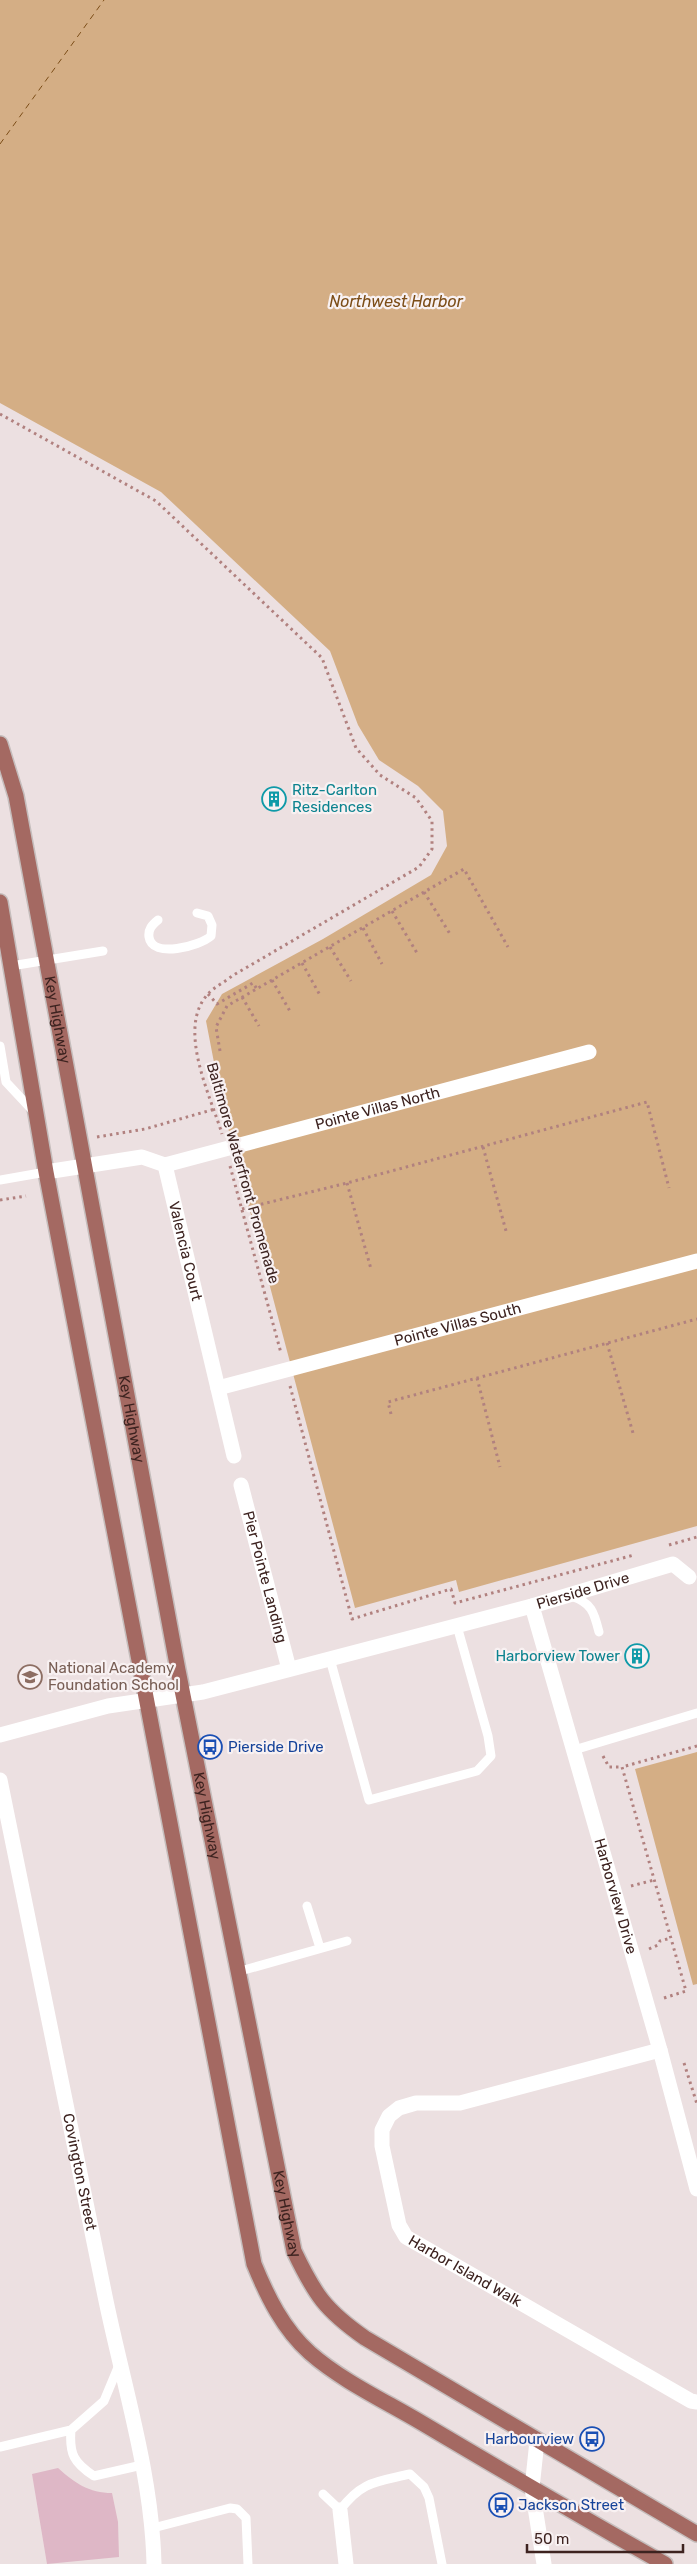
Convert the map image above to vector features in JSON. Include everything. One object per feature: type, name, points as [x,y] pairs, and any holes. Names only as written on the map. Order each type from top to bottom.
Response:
[{"type":"main road","name":"Key Highway","points":[[0,744],[16,796],[83,1166],[183,1695],[286,2222],[294,2251],[320,2300],[339,2319],[365,2338],[697,2534]]},
{"type":"main road","points":[[0,902],[46,1172],[246,2231],[254,2264],[268,2298],[285,2325],[309,2353],[340,2374],[532,2488],[665,2564]]},
{"type":"street","name":"Pointe Villas North","points":[[165,1165],[590,1052]]},
{"type":"street","points":[[46,1172],[142,1157],[165,1165]]},
{"type":"street","name":"Valencia Court","points":[[165,1165],[234,1456]]},
{"type":"street","name":"Pointe Villas South","points":[[218,1388],[697,1261]]},
{"type":"street","name":"Pier Pointe Landing","points":[[242,1485],[289,1670]]},
{"type":"street","name":"Pierside Drive","points":[[0,1735],[108,1706],[203,1692],[532,1606],[673,1564],[688,1577]]},
{"type":"street","name":"Harborview Drive","points":[[532,1606],[660,2050],[697,2189]]},
{"type":"street","name":"Covington Street","points":[[0,1780],[119,2365],[142,2465],[153,2528],[154,2564]]},
{"type":"street","name":"Harbor Island Walk","points":[[660,2050],[460,2103],[416,2103],[399,2108],[389,2116],[382,2130],[382,2146],[399,2225],[406,2237],[691,2401],[697,2402]]},
{"type":"street","points":[[537,2441],[532,2488],[544,2564]]},
{"type":"street","points":[[340,2510],[346,2564]]},
{"type":"lane","points":[[158,920],[152,925],[149,932],[150,943],[155,948],[162,950],[204,942],[211,936],[212,925],[208,916],[197,913]]},
{"type":"lane","points":[[11,966],[103,951]]},
{"type":"lane","points":[[0,1046],[6,1082],[36,1114]]},
{"type":"lane","points":[[0,1180],[46,1172]]},
{"type":"lane","points":[[568,1595],[584,1600],[594,1612],[599,1632]]},
{"type":"lane","points":[[330,1659],[369,1800],[477,1771],[491,1756],[488,1736],[457,1626]]},
{"type":"lane","points":[[574,1750],[697,1713]]},
{"type":"lane","points":[[307,1906],[320,1948]]},
{"type":"lane","points":[[237,1972],[347,1940]]},
{"type":"lane","points":[[0,2447],[71,2430],[104,2401],[119,2365]]},
{"type":"lane","points":[[71,2430],[70,2448],[80,2467],[94,2476],[142,2465]]},
{"type":"lane","points":[[324,2494],[340,2510],[354,2492],[366,2486],[410,2474],[424,2487],[429,2498],[442,2564]]},
{"type":"lane","points":[[153,2528],[230,2508],[237,2509],[246,2518],[248,2564]]},
{"type":"path","name":"Baltimore Waterfront Promenade","points":[[0,414],[156,501],[322,658],[356,748],[380,775],[416,798],[432,821],[432,849],[419,868],[232,976],[208,994],[197,1010],[194,1028],[207,1098],[215,1109],[226,1148],[352,1619],[451,1589],[455,1603],[641,1553]]},
{"type":"path","points":[[220,1051],[216,1027],[227,1006],[464,869],[508,947]]},
{"type":"path","points":[[424,892],[450,934]]},
{"type":"path","points":[[392,911],[417,954]]},
{"type":"path","points":[[363,928],[382,964]]},
{"type":"path","points":[[330,947],[351,980]]},
{"type":"path","points":[[302,963],[321,997]]},
{"type":"path","points":[[272,980],[290,1013]]},
{"type":"path","points":[[208,994],[217,1004],[253,983],[256,989]]},
{"type":"path","points":[[242,997],[259,1026]]},
{"type":"path","points":[[242,1209],[347,1183],[647,1102],[669,1188]]},
{"type":"path","points":[[97,1137],[145,1129],[215,1109]]},
{"type":"path","points":[[483,1147],[506,1231]]},
{"type":"path","points":[[347,1183],[371,1269]]},
{"type":"path","points":[[0,1200],[26,1196]]},
{"type":"path","points":[[391,1414],[388,1402],[697,1319]]},
{"type":"path","points":[[607,1343],[633,1433]]},
{"type":"path","points":[[477,1378],[500,1467]]},
{"type":"path","points":[[659,1548],[697,1537]]},
{"type":"path","points":[[598,1752],[606,1758],[608,1768],[622,1767],[697,1746]]},
{"type":"path","points":[[622,1767],[686,1992],[663,1998],[666,2007]]},
{"type":"path","points":[[627,1886],[654,1880]]},
{"type":"path","points":[[654,1948],[660,1941],[670,1938]]},
{"type":"path","points":[[682,2056],[697,2104]]},
{"type":"shaded area","points":[[58,2468],[70,2478],[89,2489],[112,2493],[118,2522],[119,2557],[47,2564],[32,2474]]},
{"type":"water","name":"Northwest Harbor","points":[[0,0],[697,0],[697,1526],[459,1592],[456,1580],[355,1608],[223,1109],[206,1021],[222,994],[323,939],[431,875],[447,846],[443,811],[418,786],[379,760],[358,725],[330,651],[161,492],[0,403]]},
{"type":"water","points":[[697,1752],[697,1984],[693,1985],[635,1769]]},
{"type":"ferry route","points":[[0,144],[104,0]]},
{"type":"place","name":"Ritz-Carlton Residences","points":[[274,799]]},
{"type":"place","name":"Harborview Tower","points":[[637,1656]]},
{"type":"place","name":"National Academy Foundation School","points":[[30,1677]]},
{"type":"place","name":"Pierside Drive","points":[[210,1747]]},
{"type":"place","name":"Harbourview","points":[[592,2439]]},
{"type":"place","name":"Jackson Street","points":[[501,2505]]}]
